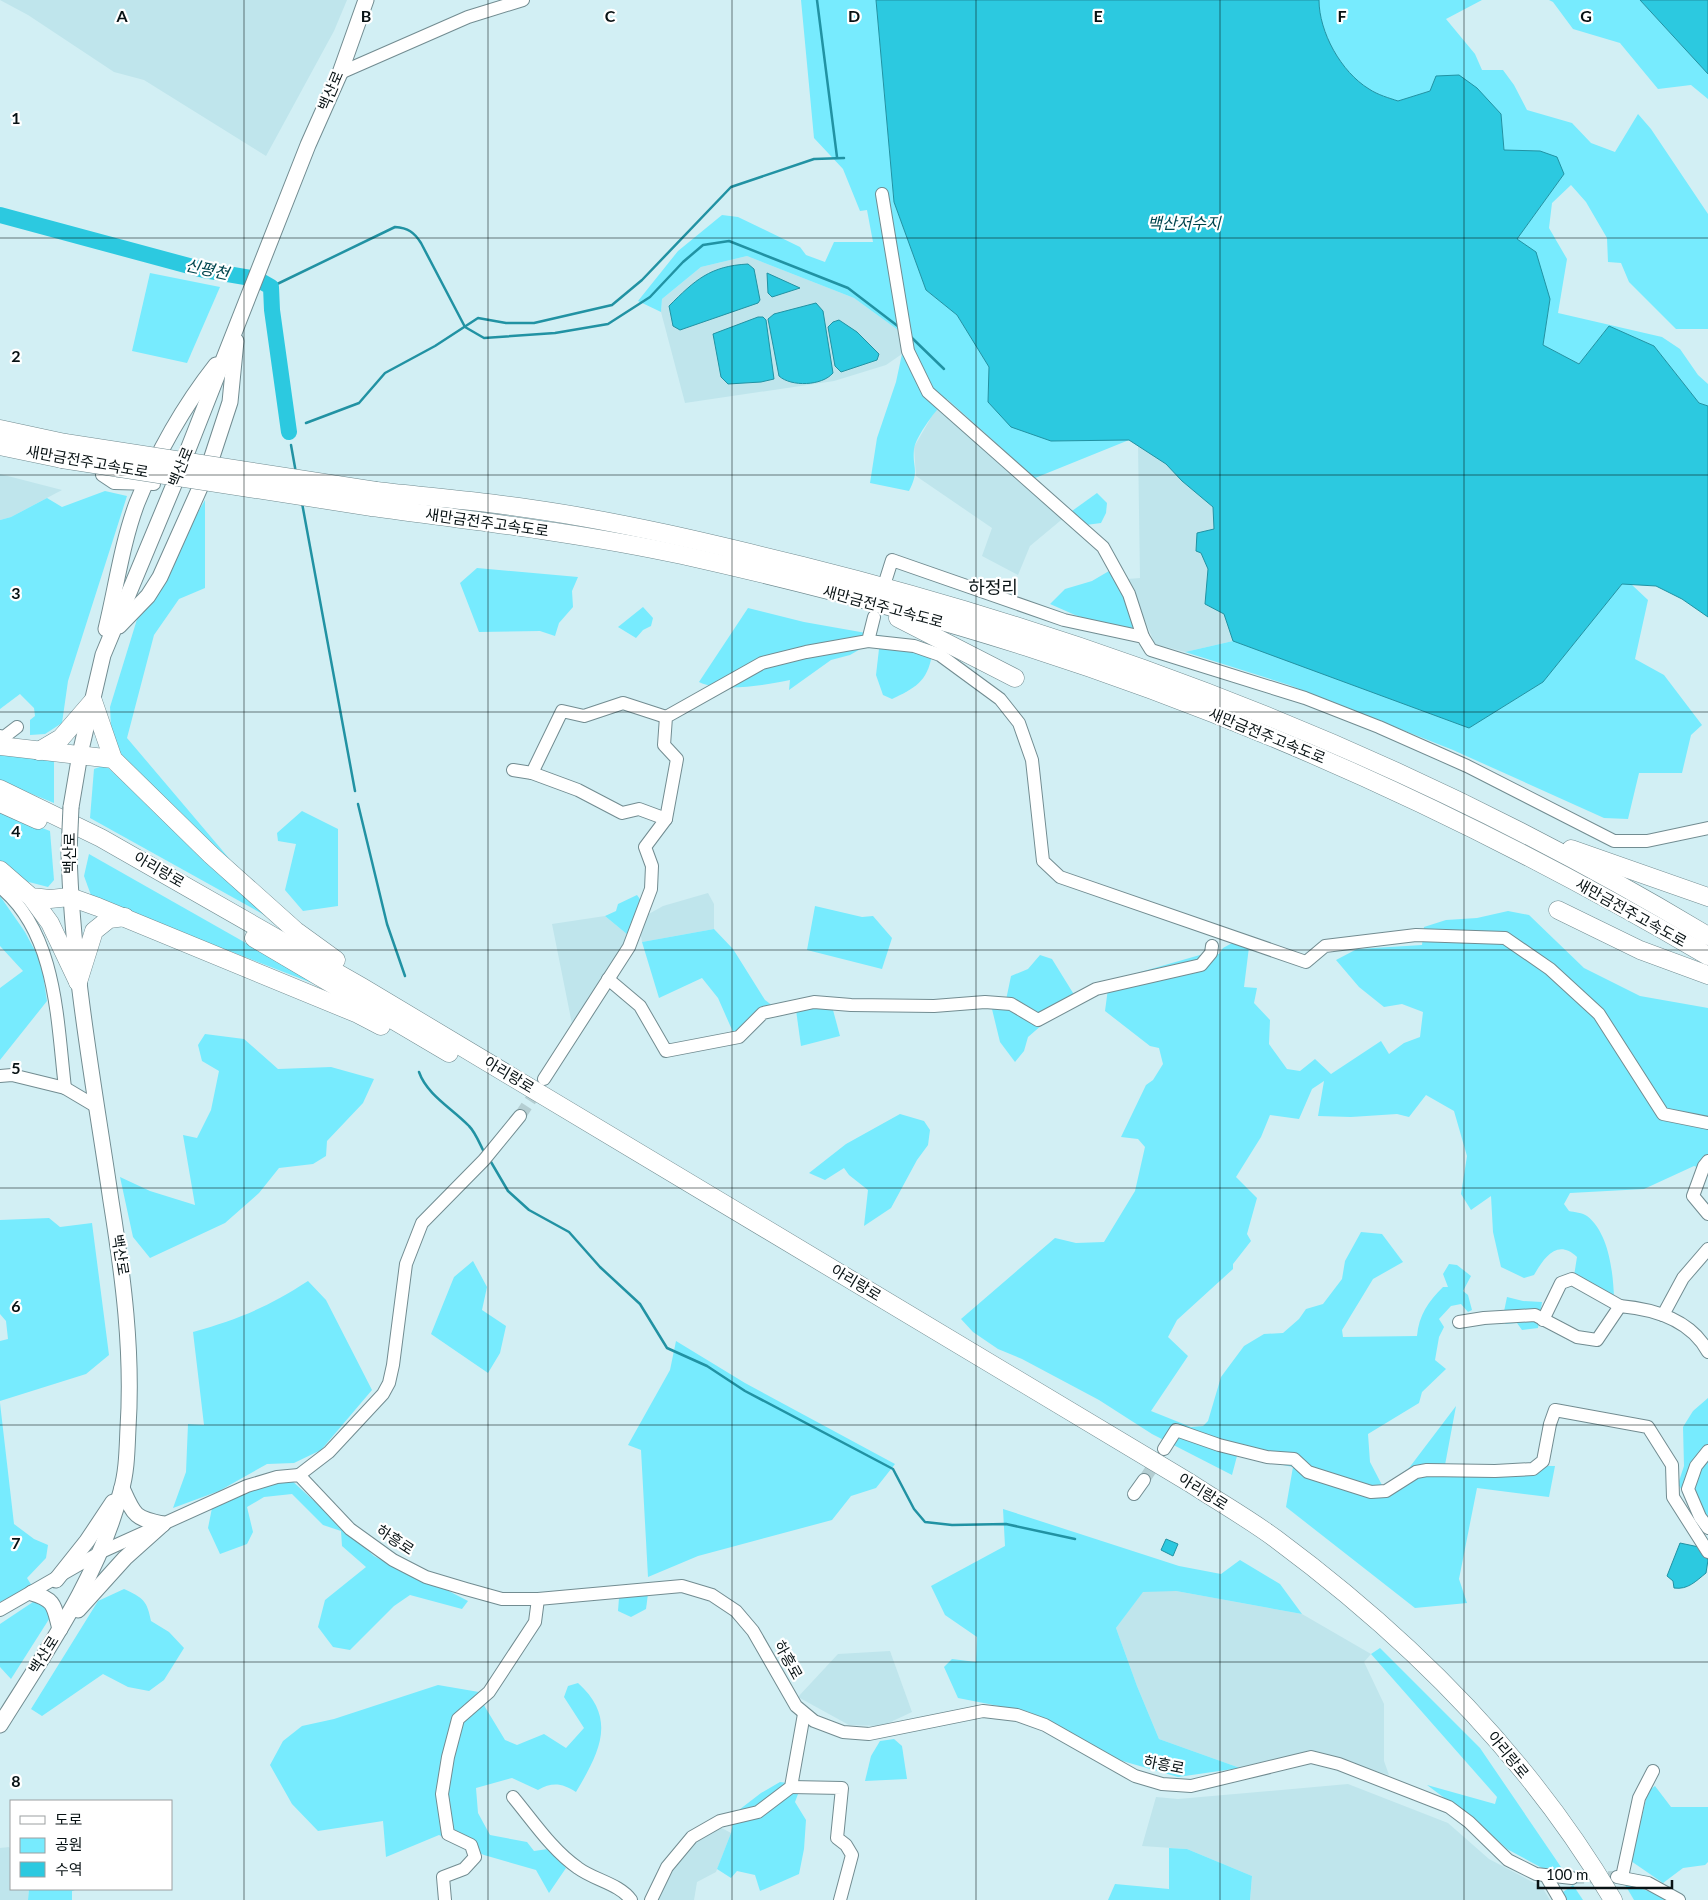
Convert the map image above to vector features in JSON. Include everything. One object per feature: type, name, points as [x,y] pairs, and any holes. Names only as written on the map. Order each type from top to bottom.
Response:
[{"type":"highway","name":"새만금전주고속도로","points":[[0,429],[63,451]]},
{"type":"highway","name":"새만금전주고속도로","points":[[0,446],[63,451],[374,499],[681,555],[854,598],[1027,647],[1154,691],[1297,748],[1494,840],[1598,894],[1708,956]]},
{"type":"highway","name":"새만금전주고속도로","points":[[374,499],[533,509],[714,544],[908,592],[1246,707],[1388,767],[1514,829],[1660,907],[1708,936]]},
{"type":"highway","points":[[854,598],[925,631],[1015,678]]},
{"type":"highway","points":[[39,751],[61,738],[93,701]]},
{"type":"highway","points":[[93,701],[113,759],[211,855],[296,931],[356,974],[362,987]]},
{"type":"highway","points":[[0,746],[113,759]]},
{"type":"highway","name":"아리랑로","points":[[0,790],[102,838],[362,987],[1173,1473],[1274,1538],[1388,1629],[1438,1677],[1486,1728],[1558,1818],[1609,1899]]},
{"type":"highway","name":"아리랑로","points":[[0,803],[53,826],[148,876],[1081,1430],[1268,1546],[1320,1586],[1432,1685],[1479,1735],[1609,1899]]},
{"type":"highway","points":[[1514,829],[1708,896]]},
{"type":"highway","points":[[0,870],[30,896],[50,923],[78,982]]},
{"type":"highway","points":[[30,896],[50,899],[70,897],[125,917],[358,1014],[436,1054],[448,1053]]},
{"type":"highway","points":[[1558,910],[1640,950],[1708,975]]},
{"type":"highway","points":[[78,982],[94,931],[109,919],[125,917]]},
{"type":"main road","name":"백산로","points":[[0,1725],[60,1629],[101,1552],[122,1488],[126,1456],[130,1372],[124,1285],[78,982],[70,897],[71,807],[80,754],[103,655],[238,324],[308,145],[340,73],[366,0]]},
{"type":"main road","points":[[112,632],[148,596],[160,577],[230,402],[238,324]]},
{"type":"main road","points":[[103,655],[102,642],[122,557],[137,504],[150,484],[181,413],[226,352]]},
{"type":"main road","points":[[122,1488],[133,1513],[137,1517],[163,1524]]},
{"type":"main road","points":[[56,1580],[87,1541],[122,1488]]},
{"type":"main road","points":[[60,1629],[125,1558],[163,1524]]},
{"type":"main road","points":[[32,1593],[47,1597],[52,1602],[60,1629]]},
{"type":"street","points":[[340,73],[468,17],[523,0]]},
{"type":"street","points":[[882,194],[908,351],[928,392],[1103,547],[1130,594],[1144,637],[1151,650],[1305,698],[1379,727],[1467,766],[1614,841],[1647,841],[1708,828]]},
{"type":"street","points":[[102,475],[114,483],[150,484]]},
{"type":"street","points":[[886,579],[892,560],[1064,620],[1144,637]]},
{"type":"street","points":[[868,641],[874,616]]},
{"type":"street","points":[[532,773],[562,711],[584,716],[623,703],[666,717],[762,663],[806,652],[868,641],[914,646],[940,655],[1000,699],[1019,723],[1032,760],[1043,861],[1060,877],[1306,962],[1325,946],[1416,935],[1504,938],[1550,969],[1599,1014],[1664,1114],[1708,1123]]},
{"type":"street","points":[[544,1079],[629,946],[651,889],[652,866],[645,847],[666,819],[677,759],[664,745],[666,717]]},
{"type":"street","points":[[0,736],[4,737],[17,727]]},
{"type":"street","points":[[512,770],[532,773],[578,790],[622,813],[639,809],[666,819]]},
{"type":"street","points":[[0,887],[12,897],[29,922],[44,955],[55,1001],[65,1088]]},
{"type":"street","points":[[608,978],[640,1006],[666,1051],[739,1037],[763,1013],[814,1002],[851,1005],[934,1006],[985,1002],[1011,1004],[1038,1020],[1096,989],[1201,965],[1211,953],[1212,946]]},
{"type":"street","points":[[0,1076],[12,1075],[65,1088],[97,1107]]},
{"type":"street","points":[[0,1610],[56,1580],[101,1552],[247,1486],[277,1477],[299,1475],[329,1452],[383,1394],[389,1383],[406,1264],[422,1223],[484,1160],[520,1116]]},
{"type":"street","points":[[1708,1161],[1704,1166],[1693,1196],[1708,1214]]},
{"type":"street","points":[[1664,1314],[1683,1278],[1708,1249]]},
{"type":"street","points":[[1543,1320],[1561,1283],[1572,1279],[1620,1306],[1641,1308],[1664,1314],[1684,1326],[1704,1344],[1708,1352]]},
{"type":"street","points":[[1459,1322],[1484,1318],[1536,1315],[1577,1337],[1596,1340],[1620,1306]]},
{"type":"street","points":[[1164,1449],[1176,1430],[1219,1445],[1268,1457],[1294,1459],[1308,1472],[1371,1492],[1386,1492],[1416,1472],[1427,1470],[1495,1471],[1533,1469],[1544,1461],[1550,1424],[1555,1410],[1648,1427],[1672,1465],[1673,1497],[1708,1552]]},
{"type":"street","points":[[1708,1451],[1696,1466],[1688,1490],[1708,1528]]},
{"type":"street","name":"하흥로","points":[[299,1475],[350,1528],[392,1560],[426,1577],[466,1590],[502,1599],[538,1599],[682,1586],[712,1595],[736,1611],[754,1631],[796,1706],[814,1721],[843,1732],[869,1734],[983,1711],[1017,1715],[1045,1725],[1135,1776],[1162,1784],[1183,1786],[1191,1786],[1311,1757],[1339,1764],[1449,1808],[1469,1822],[1508,1860],[1536,1874],[1572,1878]]},
{"type":"street","points":[[1134,1494],[1144,1480]]},
{"type":"street","points":[[445,1900],[443,1877],[464,1869],[475,1857],[471,1845],[448,1834],[442,1794],[448,1757],[458,1719],[489,1692],[535,1622],[538,1599]]},
{"type":"street","points":[[791,1788],[804,1714]]},
{"type":"street","points":[[1653,1771],[1639,1798],[1620,1877],[1648,1883],[1679,1900]]},
{"type":"street","points":[[651,1900],[667,1867],[692,1837],[720,1821],[758,1812],[791,1788],[842,1788],[836,1838],[846,1845],[852,1854],[840,1900]]},
{"type":"street","points":[[513,1797],[558,1850],[578,1868],[625,1892],[631,1900]]},
{"type":"street","points":[[1546,1876],[1560,1900]]},
{"type":"shaded area","points":[[0,0],[347,0],[334,31],[266,156],[144,80],[114,72],[28,15]]},
{"type":"shaded area","points":[[747,256],[854,298],[898,330],[902,354],[886,365],[834,381],[685,403],[661,312],[662,299],[701,267]]},
{"type":"shaded area","points":[[947,399],[1072,511],[1030,546],[1018,575],[982,556],[992,528],[916,476],[914,447],[936,409]]},
{"type":"shaded area","points":[[1138,444],[1163,461],[1182,481],[1213,507],[1214,529],[1201,553],[1208,569],[1205,604],[1224,614],[1233,641],[1185,652],[1155,644],[1127,579],[1140,578]]},
{"type":"shaded area","points":[[0,474],[62,490],[11,517],[0,520]]},
{"type":"shaded area","points":[[708,893],[714,904],[714,929],[642,942],[639,925],[647,915],[663,906]]},
{"type":"shaded area","points":[[605,916],[628,935],[620,952],[572,1024],[552,924]]},
{"type":"shaded area","points":[[1143,1591],[1176,1591],[1302,1614],[1371,1654],[1364,1662],[1384,1704],[1384,1761],[1389,1775],[1311,1752],[1240,1768],[1159,1739],[1116,1628]]},
{"type":"shaded area","points":[[890,1651],[912,1712],[882,1726],[849,1725],[798,1697],[838,1654]]},
{"type":"shaded area","points":[[1348,1784],[1448,1823],[1489,1859],[1542,1887],[1550,1900],[1250,1900],[1252,1876],[1187,1849],[1142,1846],[1156,1797],[1178,1799]]},
{"type":"shaded area","points":[[718,1826],[731,1833],[716,1872],[697,1882],[694,1900],[656,1900],[670,1869],[695,1840]]},
{"type":"shaded area","points":[[0,1848],[10,1848],[10,1890],[29,1890],[28,1900],[0,1900]]},
{"type":"green space","points":[[801,0],[876,0],[894,202],[926,290],[957,315],[989,367],[988,402],[1051,441],[1129,440],[1035,478],[947,399],[927,422],[916,443],[914,449],[915,473],[909,491],[870,483],[877,438],[896,382],[902,354],[898,330],[854,298],[747,256],[701,267],[662,299],[661,312],[638,301],[678,251],[722,215],[738,217],[800,247],[806,255],[825,262],[834,242],[873,242],[867,210],[860,211],[843,169],[814,138]]},
{"type":"green space","points":[[1319,0],[1482,0],[1446,19],[1475,54],[1482,70],[1503,70],[1514,85],[1527,110],[1572,123],[1591,143],[1615,152],[1638,114],[1651,129],[1708,214],[1708,329],[1676,329],[1629,282],[1621,263],[1608,262],[1607,238],[1586,202],[1571,185],[1552,203],[1549,228],[1567,259],[1558,313],[1662,337],[1680,349],[1698,375],[1708,384],[1708,406],[1699,403],[1654,346],[1609,326],[1579,364],[1543,345],[1550,299],[1517,239],[1564,174],[1540,151],[1504,150],[1501,114],[1430,91],[1398,101],[1380,95],[1359,82],[1341,62],[1327,38]]},
{"type":"green space","points":[[1549,0],[1640,0],[1708,74],[1708,99],[1691,85],[1658,89],[1620,43],[1573,29],[1553,2]]},
{"type":"green space","points":[[150,273],[220,287],[187,363],[132,351]]},
{"type":"green space","points":[[105,491],[127,496],[68,681],[62,723],[45,734],[30,735],[30,720],[35,716],[34,708],[20,694],[0,709],[0,520],[11,517],[47,498],[62,507]]},
{"type":"green space","points":[[1097,493],[1107,503],[1106,513],[1101,523],[1086,525],[1072,511]]},
{"type":"green space","points":[[205,500],[205,588],[179,599],[154,635],[127,738],[233,863],[120,758],[111,726],[110,707],[138,616]]},
{"type":"green space","points":[[477,568],[578,577],[572,591],[573,607],[559,623],[555,636],[540,631],[479,632],[460,583]]},
{"type":"green space","points":[[1109,571],[1125,592],[1138,635],[1075,615],[1050,604],[1065,589],[1092,581]]},
{"type":"green space","points":[[1622,584],[1631,584],[1648,600],[1635,659],[1664,675],[1702,725],[1691,735],[1682,773],[1639,773],[1628,819],[1604,818],[1453,750],[1289,685],[1185,652],[1233,641],[1469,728],[1543,682]]},
{"type":"green space","points":[[643,607],[653,618],[651,626],[643,630],[636,638],[618,627]]},
{"type":"green space","points":[[748,608],[804,622],[883,636],[850,655],[831,660],[789,690],[790,680],[731,688],[699,682]]},
{"type":"green space","points":[[884,647],[932,655],[927,672],[919,683],[892,699],[883,695],[876,675],[879,649]]},
{"type":"green space","points":[[0,749],[54,757],[54,803],[0,781]]},
{"type":"green space","points":[[105,765],[277,922],[90,818],[94,769]]},
{"type":"green space","points":[[302,811],[338,829],[338,906],[303,911],[285,890],[296,844],[278,841],[277,833]]},
{"type":"green space","points":[[0,812],[50,831],[54,880],[48,887],[25,881],[0,862]]},
{"type":"green space","points":[[89,854],[325,988],[92,898],[84,876]]},
{"type":"green space","points":[[637,895],[642,902],[628,935],[605,916],[616,911],[618,904]]},
{"type":"green space","points":[[0,896],[25,932],[41,962],[47,1001],[0,1060],[0,988],[23,971],[0,946]]},
{"type":"green space","points":[[815,906],[862,917],[873,916],[892,938],[882,969],[807,950]]},
{"type":"green space","points":[[1508,911],[1529,915],[1584,968],[1640,996],[1708,1008],[1708,1157],[1700,1168],[1694,1166],[1644,1189],[1570,1193],[1564,1204],[1569,1211],[1587,1216],[1600,1232],[1611,1265],[1614,1297],[1574,1276],[1577,1257],[1563,1249],[1552,1252],[1542,1262],[1534,1275],[1524,1278],[1501,1267],[1493,1232],[1491,1196],[1471,1210],[1461,1194],[1467,1156],[1454,1111],[1426,1095],[1409,1117],[1397,1114],[1351,1117],[1318,1116],[1324,1081],[1312,1089],[1299,1119],[1270,1115],[1261,1137],[1236,1177],[1257,1198],[1247,1234],[1251,1241],[1233,1264],[1233,1269],[1177,1320],[1168,1337],[1188,1356],[1151,1411],[1191,1427],[1203,1426],[1208,1421],[1221,1377],[1244,1346],[1264,1334],[1283,1333],[1299,1319],[1306,1309],[1323,1304],[1342,1279],[1345,1261],[1361,1232],[1382,1234],[1403,1262],[1373,1279],[1342,1330],[1343,1337],[1417,1336],[1422,1315],[1443,1287],[1448,1287],[1443,1274],[1449,1264],[1457,1265],[1471,1276],[1463,1291],[1468,1295],[1472,1310],[1468,1312],[1461,1304],[1451,1306],[1439,1319],[1444,1327],[1439,1337],[1435,1360],[1446,1369],[1422,1392],[1419,1403],[1368,1434],[1370,1462],[1383,1487],[1409,1468],[1456,1406],[1445,1465],[1555,1466],[1549,1497],[1477,1488],[1459,1579],[1467,1603],[1415,1608],[1286,1507],[1293,1467],[1237,1456],[1232,1475],[1152,1434],[1099,1400],[1022,1359],[998,1349],[973,1332],[961,1319],[1055,1238],[1076,1243],[1104,1242],[1135,1191],[1145,1147],[1138,1139],[1121,1137],[1146,1085],[1153,1080],[1163,1064],[1159,1048],[1150,1046],[1105,1011],[1109,981],[1207,953],[1219,954],[1223,948],[1234,942],[1249,947],[1244,987],[1257,988],[1254,1003],[1270,1020],[1269,1044],[1287,1069],[1300,1071],[1315,1059],[1331,1074],[1381,1041],[1389,1054],[1404,1043],[1420,1037],[1423,1012],[1402,1004],[1384,1007],[1359,987],[1336,960],[1357,949],[1422,945],[1424,927],[1446,920],[1477,918]]},
{"type":"green space","points":[[714,929],[733,949],[765,1000],[773,1006],[738,1033],[733,1032],[718,998],[702,978],[659,998],[642,942]]},
{"type":"green space","points":[[1040,955],[1052,959],[1078,1001],[1050,1018],[1028,1037],[1024,1051],[1015,1062],[1000,1042],[991,1005],[1006,1000],[1011,976],[1028,969]]},
{"type":"green space","points":[[827,1006],[833,1010],[840,1036],[801,1046],[796,1010]]},
{"type":"green space","points":[[205,1034],[244,1039],[278,1069],[331,1067],[374,1079],[363,1103],[327,1141],[326,1156],[313,1164],[279,1168],[259,1193],[225,1223],[150,1258],[133,1237],[120,1177],[150,1191],[195,1205],[183,1135],[197,1138],[211,1110],[219,1071],[202,1061],[198,1045]]},
{"type":"green space","points":[[900,1114],[924,1121],[930,1130],[928,1145],[917,1160],[891,1208],[864,1226],[868,1190],[849,1175],[844,1168],[825,1180],[809,1173],[846,1144]]},
{"type":"green space","points":[[49,1218],[60,1227],[92,1223],[109,1355],[86,1374],[0,1401],[0,1341],[8,1339],[6,1321],[0,1314],[0,1220]]},
{"type":"green space","points":[[473,1261],[487,1287],[482,1310],[506,1326],[500,1353],[488,1373],[431,1334],[454,1277]]},
{"type":"green space","points":[[308,1281],[326,1300],[372,1390],[321,1450],[294,1463],[267,1464],[219,1491],[173,1508],[186,1472],[188,1424],[204,1425],[193,1332],[253,1311],[280,1298]]},
{"type":"green space","points":[[1507,1297],[1523,1301],[1542,1302],[1538,1328],[1522,1330],[1517,1323],[1506,1324],[1502,1321]]},
{"type":"green space","points":[[676,1341],[745,1383],[895,1464],[876,1488],[851,1496],[832,1520],[698,1556],[648,1577],[641,1450],[628,1445],[670,1370]]},
{"type":"green space","points":[[1708,1398],[1708,1532],[1678,1484],[1684,1466],[1683,1427],[1693,1411]]},
{"type":"green space","points":[[0,1403],[14,1524],[34,1539],[48,1545],[46,1558],[27,1578],[32,1586],[0,1602]]},
{"type":"green space","points":[[289,1478],[374,1556],[418,1580],[443,1588],[468,1601],[462,1609],[410,1595],[394,1606],[350,1650],[333,1647],[318,1627],[325,1600],[366,1567],[342,1546],[341,1531],[323,1525],[292,1494],[264,1497],[247,1507],[253,1532],[247,1544],[220,1554],[208,1528],[212,1508],[250,1490]]},
{"type":"green space","points":[[1003,1509],[1179,1566],[1221,1574],[1240,1560],[1280,1584],[1302,1614],[1176,1591],[1143,1592],[1116,1628],[1159,1739],[1240,1768],[1178,1777],[1112,1758],[1029,1712],[958,1698],[944,1667],[952,1659],[976,1662],[977,1637],[945,1615],[931,1586],[1005,1546]]},
{"type":"green space","points":[[124,1589],[143,1600],[148,1608],[151,1621],[169,1632],[184,1648],[164,1680],[149,1691],[128,1687],[103,1674],[42,1716],[31,1709],[98,1601]]},
{"type":"green space","points":[[648,1594],[646,1609],[631,1617],[618,1611],[619,1598]]},
{"type":"green space","points":[[36,1600],[45,1603],[51,1616],[11,1679],[0,1667],[0,1624]]},
{"type":"green space","points":[[1380,1648],[1480,1748],[1563,1870],[1542,1868],[1507,1849],[1482,1826],[1427,1785],[1495,1804],[1497,1797],[1371,1654]]},
{"type":"green space","points":[[578,1683],[590,1696],[598,1710],[601,1736],[592,1764],[576,1792],[557,1785],[538,1790],[512,1778],[476,1788],[478,1813],[490,1835],[527,1842],[534,1851],[548,1849],[566,1868],[549,1893],[536,1870],[484,1855],[439,1835],[386,1857],[383,1821],[318,1831],[292,1804],[270,1765],[283,1741],[302,1726],[334,1719],[438,1685],[479,1692],[485,1707],[505,1740],[517,1745],[544,1734],[566,1748],[584,1728],[564,1697],[568,1686]]},
{"type":"green space","points":[[894,1739],[902,1746],[907,1779],[865,1781],[871,1756],[880,1741]]},
{"type":"green space","points":[[780,1782],[795,1784],[798,1794],[795,1802],[806,1820],[804,1849],[799,1874],[760,1891],[755,1875],[737,1871],[731,1878],[717,1869],[731,1833],[735,1813],[761,1793]]},
{"type":"green space","points":[[1655,1786],[1671,1807],[1708,1807],[1708,1862],[1705,1865],[1683,1868],[1663,1883],[1631,1861],[1648,1791]]},
{"type":"green space","points":[[1169,1848],[1187,1849],[1252,1876],[1250,1900],[1108,1900],[1115,1884],[1169,1889]]},
{"type":"green space","points":[[1624,1883],[1657,1894],[1666,1900],[1634,1900]]},
{"type":"green space","points":[[1573,1885],[1583,1900],[1567,1900],[1563,1892]]},
{"type":"green space","points":[[29,1890],[75,1890],[72,1891],[72,1900],[28,1900]]},
{"type":"water","name":"백산저수지","points":[[876,0],[1319,0],[1327,38],[1349,72],[1372,91],[1398,101],[1430,91],[1436,76],[1459,75],[1477,88],[1501,114],[1504,150],[1540,151],[1557,157],[1564,174],[1517,239],[1536,252],[1550,299],[1543,345],[1579,364],[1609,326],[1654,346],[1699,403],[1708,406],[1708,617],[1682,599],[1656,586],[1622,584],[1543,682],[1469,728],[1233,641],[1224,614],[1205,604],[1208,569],[1201,553],[1196,551],[1197,533],[1214,529],[1213,507],[1182,481],[1166,464],[1129,440],[1051,441],[1011,427],[988,402],[989,367],[957,315],[926,290],[894,202]]},
{"type":"water","points":[[1640,0],[1708,0],[1708,74]]},
{"type":"water","points":[[748,264],[754,269],[760,300],[758,303],[680,330],[673,326],[669,306],[695,282],[713,271],[735,265]]},
{"type":"water","points":[[767,273],[800,288],[772,297],[768,293]]},
{"type":"water","points":[[816,303],[823,311],[833,373],[822,381],[814,383],[806,384],[784,380],[779,376],[768,319],[774,314]]},
{"type":"water","points":[[758,317],[763,317],[766,320],[774,379],[761,382],[728,384],[721,377],[713,334]]},
{"type":"water","points":[[839,320],[857,332],[879,354],[877,360],[841,372],[835,366],[828,327],[833,322]]},
{"type":"water","points":[[1166,1539],[1178,1544],[1173,1556],[1161,1550]]},
{"type":"water","points":[[1680,1543],[1699,1547],[1708,1560],[1706,1573],[1699,1579],[1684,1588],[1674,1588],[1673,1581],[1667,1576]]},
{"type":"waterway","points":[[817,0],[837,157]]},
{"type":"waterway","points":[[306,423],[359,403],[385,373],[435,346],[478,318],[506,323],[534,323],[612,305],[642,280],[731,187],[814,159],[844,158]]},
{"type":"waterway","name":"신평천","points":[[0,215],[204,270],[257,279],[271,287],[272,310],[289,432]]},
{"type":"waterway","points":[[271,287],[395,227],[410,231],[421,243],[465,327],[484,338],[555,333],[608,324],[650,297],[683,262],[703,245],[729,241],[848,288],[899,327]]},
{"type":"waterway","points":[[911,337],[944,369]]},
{"type":"waterway","name":"신평천","points":[[288,429],[293,427]]},
{"type":"waterway","points":[[291,445],[296,473]]},
{"type":"waterway","points":[[302,503],[355,791]]},
{"type":"waterway","points":[[358,804],[387,924],[405,976]]},
{"type":"waterway","points":[[419,1072],[434,1095],[471,1128],[483,1150]]},
{"type":"waterway","points":[[491,1162],[508,1191],[529,1210],[569,1232],[600,1267],[640,1304],[667,1348],[707,1366],[745,1391],[893,1469],[914,1509],[925,1522],[952,1525],[1006,1524],[1075,1539]]},
{"type":"tunnel","points":[[520,1116],[541,1084]]},
{"type":"tunnel","points":[[1144,1480],[1164,1449]]},
{"type":"tunnel","points":[[1572,1878],[1617,1877]]},
{"type":"district","name":"하정리","points":[[993,588]]}]
